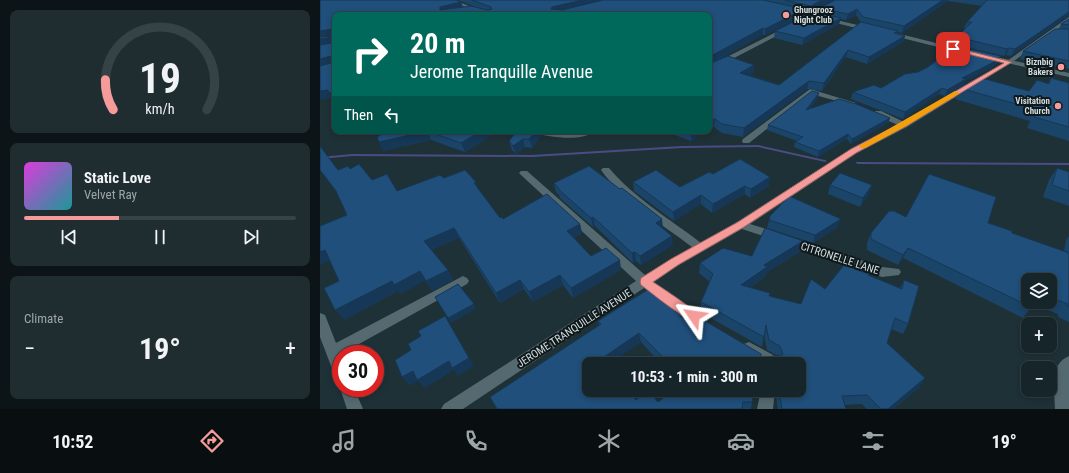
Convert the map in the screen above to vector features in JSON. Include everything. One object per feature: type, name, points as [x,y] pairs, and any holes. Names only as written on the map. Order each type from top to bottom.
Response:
[{"type":"street","points":[[450,0],[480,12]]},
{"type":"street","points":[[783,8],[877,30]]},
{"type":"street","points":[[460,12],[474,9]]},
{"type":"street","points":[[806,19],[820,11]]},
{"type":"street","name":"JEROME TRANQUILLE AVENUE","points":[[449,409],[645,282],[741,225],[854,151],[904,125],[1009,62],[1069,19]]},
{"type":"street","points":[[712,67],[792,26]]},
{"type":"street","points":[[884,32],[972,53]]},
{"type":"street","points":[[979,55],[1069,75]]},
{"type":"street","points":[[746,141],[810,91],[858,105]]},
{"type":"street","points":[[871,110],[904,125]]},
{"type":"street","points":[[550,134],[560,136],[577,134]]},
{"type":"street","points":[[606,170],[615,181],[632,196],[700,248]]},
{"type":"street","points":[[524,173],[645,282],[680,308],[714,328]]},
{"type":"street","name":"CITRONELLE LANE","points":[[741,225],[882,272],[895,272]]},
{"type":"street","points":[[345,345],[463,281]]},
{"type":"street","points":[[320,319],[332,352]]},
{"type":"street","points":[[741,343],[764,357]]},
{"type":"street","points":[[1064,409],[1061,373],[1069,363]]},
{"type":"street","points":[[350,397],[355,409]]},
{"type":"street","points":[[766,409],[767,397]]},
{"type":"building","points":[[320,0],[456,0],[461,2],[440,7],[440,10],[471,6],[487,10],[492,9],[491,7],[472,0],[583,0],[552,7],[551,9],[562,10],[603,0],[763,0],[804,9],[765,29],[763,28],[712,55],[712,12],[332,12],[332,29],[320,31]]},
{"type":"building","points":[[785,0],[822,0],[811,6]]},
{"type":"building","points":[[835,0],[943,0],[904,26],[863,17],[857,9],[848,14],[820,8]]},
{"type":"building","points":[[987,0],[1069,0],[1069,12],[1015,49],[1007,49],[957,37],[972,22],[967,22]]},
{"type":"building","points":[[813,12],[841,18],[804,38],[775,31]]},
{"type":"building","points":[[1069,19],[1069,25],[1061,24]]},
{"type":"building","points":[[861,22],[898,31],[894,33],[905,36],[869,57],[848,50],[824,83],[809,81],[744,128],[722,124],[715,119],[712,120],[712,63],[728,56],[754,65],[740,73],[779,85]]},
{"type":"building","points":[[1055,29],[1069,29],[1069,61],[1023,51]]},
{"type":"building","points":[[332,36],[320,39],[320,37]]},
{"type":"building","points":[[332,37],[332,58],[331,56],[320,59],[320,45],[331,43]]},
{"type":"building","points":[[956,46],[1001,56],[994,62],[962,78],[966,79],[947,90],[942,88],[905,112],[853,92],[874,85],[881,88],[905,74],[918,72],[928,67]]},
{"type":"building","points":[[332,58],[332,92],[329,93],[328,90],[320,91],[320,66],[331,63]]},
{"type":"building","points":[[978,77],[1029,91],[1037,80],[1049,84],[1051,78],[1069,83],[1069,127],[1034,117],[1037,110],[960,88]]},
{"type":"building","points":[[812,91],[819,93],[806,110],[839,99],[856,104],[890,118],[852,139],[848,134],[819,151],[795,142],[803,137],[768,125]]},
{"type":"building","points":[[382,134],[414,134],[379,142],[377,137]]},
{"type":"building","points":[[436,134],[476,134],[461,143]]},
{"type":"building","points":[[515,134],[533,134],[529,139],[523,139],[513,146],[509,141]]},
{"type":"building","points":[[320,146],[338,170],[348,166],[350,169],[359,164],[372,180],[387,174],[397,191],[440,175],[444,178],[465,170],[476,182],[474,183],[500,218],[501,217],[503,219],[547,194],[580,224],[567,231],[591,256],[606,248],[620,260],[571,288],[560,275],[529,292],[520,280],[496,293],[454,228],[424,241],[448,270],[426,281],[420,271],[394,285],[392,281],[335,310],[324,288],[339,281],[325,250],[320,252],[320,226],[347,215],[336,191],[320,170]]},
{"type":"building","points":[[740,159],[770,177],[751,189],[745,186],[713,204],[701,195],[673,212],[633,182],[656,170],[680,187],[709,172],[713,174]]},
{"type":"building","points":[[589,166],[620,189],[622,188],[662,219],[656,223],[672,236],[640,256],[635,252],[632,253],[593,217],[591,218],[558,189],[559,188],[554,183]]},
{"type":"building","points":[[1057,168],[1069,172],[1069,191],[1052,185]]},
{"type":"building","points":[[840,173],[872,185],[863,198],[830,185]]},
{"type":"building","points":[[929,174],[996,197],[988,223],[1069,253],[1069,307],[1067,306],[1068,304],[1057,300],[1057,273],[1021,273],[1021,302],[908,248],[903,255],[871,239],[871,233],[889,211],[894,211],[906,217]]},
{"type":"building","points":[[789,196],[841,219],[815,235],[769,220],[770,216]]},
{"type":"building","points":[[765,228],[803,241],[764,265],[767,267],[741,285],[770,293],[769,296],[801,304],[811,279],[825,289],[844,265],[869,274],[868,275],[902,289],[904,280],[919,286],[908,324],[895,318],[887,343],[925,378],[888,409],[881,409],[867,395],[842,396],[846,409],[782,409],[780,397],[806,397],[806,357],[772,357],[781,356],[783,354],[780,346],[769,340],[766,325],[764,337],[701,302],[713,274],[700,263],[723,248],[752,256]]},
{"type":"building","points":[[458,284],[474,304],[448,318],[435,297]]},
{"type":"building","points":[[652,287],[682,318],[690,312],[761,354],[760,357],[663,357],[639,333],[604,357],[582,357],[582,397],[634,397],[636,400],[640,397],[654,397],[658,402],[665,397],[753,397],[752,402],[743,402],[742,409],[497,409],[490,397],[601,324],[598,321]]},
{"type":"building","points":[[445,316],[469,358],[452,368],[449,361],[417,380],[413,371],[402,377],[395,360],[411,350],[408,344],[421,336],[418,331]]},
{"type":"waterway","points":[[320,158],[352,155],[532,156],[682,147],[758,146],[825,161]]},
{"type":"waterway","points":[[858,163],[1069,164]]},
{"type":"slow traffic","points":[[863,146],[904,125],[957,93]]},
{"type":"place","name":"Ghungrooz Night Club","points":[[786,15]]},
{"type":"place","name":"Biznbig Bakers","points":[[1061,67]]},
{"type":"place","name":"Visitation Church","points":[[1058,106]]},
{"type":"route","points":[[694,316],[680,308],[645,282],[675,262],[741,225],[854,151],[904,125],[1009,62],[953,49]]}]
